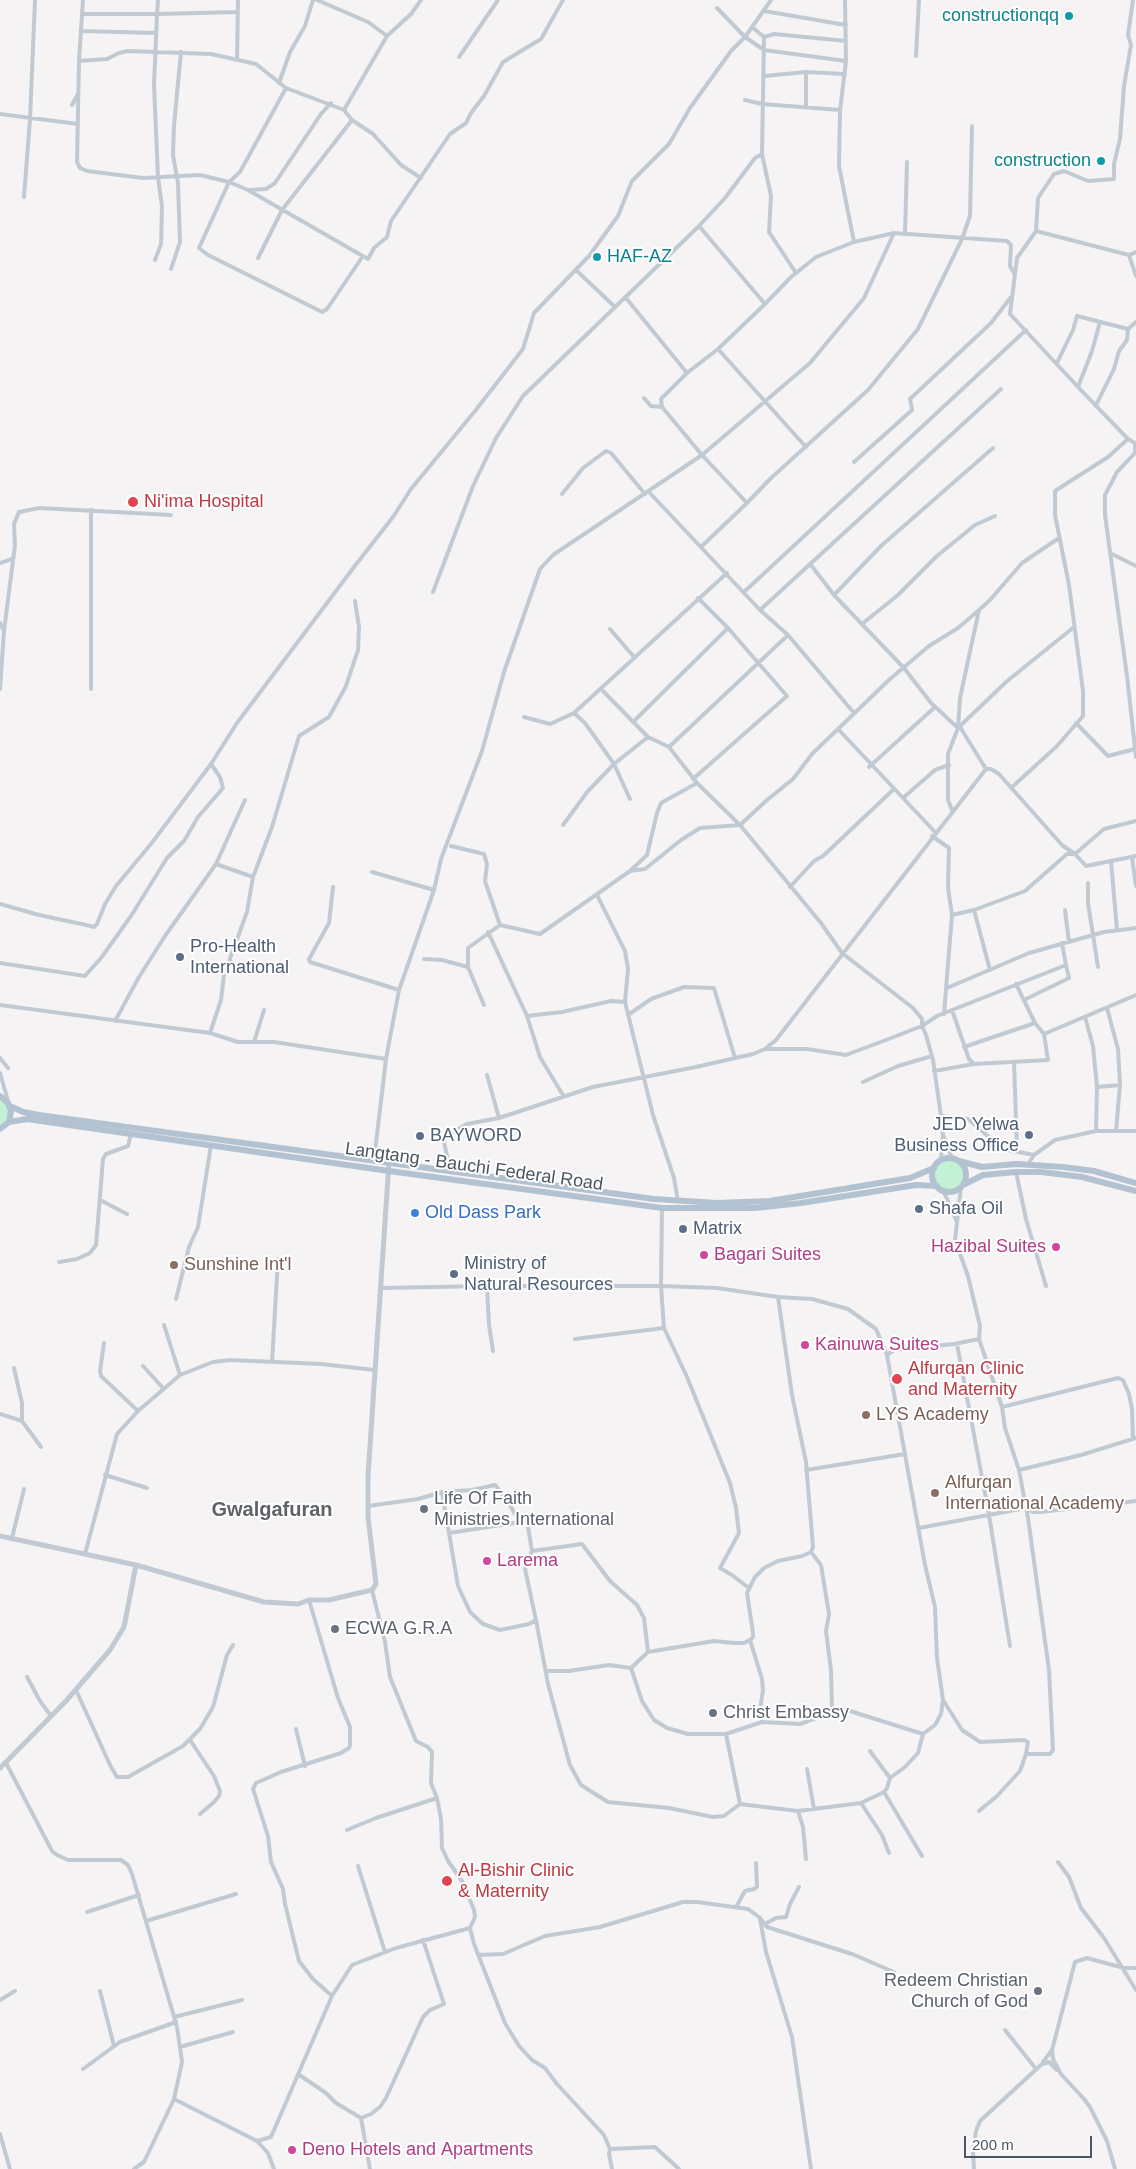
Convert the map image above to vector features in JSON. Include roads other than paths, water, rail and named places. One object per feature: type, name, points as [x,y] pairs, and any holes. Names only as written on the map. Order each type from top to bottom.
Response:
[{"type":"main road","points":[[0,1096],[9,1104],[11,1117],[9,1122],[1,1129]]},
{"type":"main road","name":"Langtang - Bauchi Federal Road","points":[[9,1104],[31,1114],[450,1170],[512,1181],[678,1201],[745,1202],[797,1198],[910,1178],[934,1168]]},
{"type":"main road","name":"Langtang - Bauchi Federal Road","points":[[9,1122],[27,1119],[662,1208],[756,1208],[916,1185],[937,1186]]},
{"type":"main road","points":[[1136,1183],[1084,1169],[1028,1164],[982,1167],[956,1160],[941,1160],[934,1168],[933,1180],[943,1190],[954,1191],[983,1175],[1041,1172],[1082,1177],[1136,1191]]},
{"type":"main road","points":[[956,1160],[966,1170],[966,1178],[962,1186]]},
{"type":"street","points":[[83,0],[78,92],[77,162],[80,168],[87,171],[143,178],[208,176],[230,182],[248,190],[368,259],[374,248],[386,237],[391,221],[450,134],[466,123],[503,62],[541,39],[563,0]]},
{"type":"street","points":[[155,260],[161,244],[162,207],[158,177],[154,85],[158,0]]},
{"type":"street","points":[[237,60],[238,0]]},
{"type":"street","points":[[279,83],[290,52],[305,26],[313,0]]},
{"type":"street","points":[[317,0],[324,1],[368,22],[387,36]]},
{"type":"street","points":[[344,110],[387,36],[411,14],[421,0]]},
{"type":"street","points":[[459,57],[498,0]]},
{"type":"street","points":[[0,904],[94,927],[116,886],[151,844],[211,764],[237,723],[393,517],[411,489],[523,349],[534,313],[563,281],[576,270],[618,216],[632,181],[669,144],[690,108],[731,51],[752,28],[771,0]]},
{"type":"street","points":[[845,0],[846,61],[840,110],[839,166],[854,242]]},
{"type":"street","points":[[916,56],[919,0]]},
{"type":"street","points":[[1133,0],[1128,35],[1131,45],[1124,86],[1120,139],[1114,164],[1114,179],[1088,181],[1064,172],[1054,174],[1038,198],[1036,231],[1020,252],[1010,314],[1128,439],[1135,443],[1135,454],[1117,472],[1105,495],[1104,515],[1136,757]]},
{"type":"street","points":[[24,197],[30,119],[35,1]]},
{"type":"street","points":[[717,8],[745,37],[764,50],[846,61]]},
{"type":"street","points":[[764,11],[846,25]]},
{"type":"street","points":[[82,14],[238,12]]},
{"type":"street","points":[[752,28],[764,38]]},
{"type":"street","points":[[81,31],[156,33]]},
{"type":"street","points":[[764,38],[774,34],[846,41]]},
{"type":"street","points":[[764,38],[762,154],[771,196],[769,232],[796,272]]},
{"type":"street","points":[[79,61],[107,60],[119,53],[128,51],[181,52],[211,54],[260,67],[286,88],[331,103],[344,110],[352,120],[373,134],[401,165],[421,178]]},
{"type":"street","points":[[170,269],[180,242],[177,177],[173,156],[181,52]]},
{"type":"street","points":[[764,76],[806,72],[845,74]]},
{"type":"street","points":[[806,72],[806,107]]},
{"type":"street","points":[[286,88],[240,172],[230,182],[199,248],[208,255],[322,312],[327,309],[363,256]]},
{"type":"street","points":[[72,105],[78,92]]},
{"type":"street","points":[[745,100],[762,104],[840,110]]},
{"type":"street","points":[[248,190],[266,189],[279,180],[321,114],[331,103]]},
{"type":"street","points":[[0,114],[78,124]]},
{"type":"street","points":[[258,258],[282,210],[352,120]]},
{"type":"street","points":[[702,546],[868,390],[918,329],[962,239],[970,216],[972,126]]},
{"type":"street","points":[[434,592],[473,486],[496,438],[523,396],[698,226],[725,198],[752,162],[762,154]]},
{"type":"street","points":[[905,234],[907,162]]},
{"type":"street","points":[[1082,186],[1083,179]]},
{"type":"street","points":[[698,226],[766,304]]},
{"type":"street","points":[[1036,231],[1129,255],[1136,252]]},
{"type":"street","points":[[374,1160],[386,1059],[399,990],[434,890],[442,859],[482,751],[504,672],[540,569],[553,554],[702,455],[810,363],[852,314],[871,284],[894,233]]},
{"type":"street","points":[[747,503],[702,455],[662,407],[660,399],[718,349],[766,304],[796,272],[816,257],[854,242],[894,233],[1010,242],[1010,266],[1015,275]]},
{"type":"street","points":[[1129,255],[1136,276]]},
{"type":"street","points":[[576,270],[614,306]]},
{"type":"street","points":[[854,462],[912,410],[910,400],[991,323],[1013,295]]},
{"type":"street","points":[[626,298],[664,347],[688,373]]},
{"type":"street","points":[[1058,363],[1073,330],[1077,316],[1128,329]]},
{"type":"street","points":[[1078,387],[1092,351],[1100,322]]},
{"type":"street","points":[[1096,405],[1114,369],[1119,351],[1127,340],[1128,329],[1136,322]]},
{"type":"street","points":[[744,592],[1026,330]]},
{"type":"street","points":[[718,349],[806,447]]},
{"type":"street","points":[[760,610],[1001,389]]},
{"type":"street","points":[[644,398],[651,406],[662,407]]},
{"type":"street","points":[[1011,788],[1057,746],[1083,716],[1083,691],[1069,585],[1059,538],[1055,491],[1108,457],[1128,439]]},
{"type":"street","points":[[834,594],[881,546],[993,448]]},
{"type":"street","points":[[562,494],[583,468],[605,451],[612,453],[647,492],[702,546],[760,610],[788,635],[854,713]]},
{"type":"street","points":[[0,689],[4,631],[15,546],[14,524],[19,512],[39,508],[171,515]]},
{"type":"street","points":[[91,510],[91,688]]},
{"type":"street","points":[[862,624],[898,595],[937,556],[975,525],[996,516]]},
{"type":"street","points":[[630,871],[645,869],[681,840],[700,828],[740,826],[767,800],[793,780],[812,754],[928,646],[958,628],[979,610],[1022,563],[1059,538]]},
{"type":"street","points":[[1110,554],[1136,566]]},
{"type":"street","points":[[0,563],[12,559]]},
{"type":"street","points":[[811,565],[834,594],[904,668],[935,707],[959,727],[986,769]]},
{"type":"street","points":[[524,717],[550,724],[574,713],[726,573]]},
{"type":"street","points":[[484,1005],[468,967],[468,948],[500,925],[540,934],[630,871],[647,855],[661,803],[695,781],[787,696],[728,628],[698,598]]},
{"type":"street","points":[[210,1033],[221,1000],[224,975],[247,912],[254,877],[272,827],[299,736],[329,716],[346,686],[358,650],[359,627],[354,601]]},
{"type":"street","points":[[952,810],[948,800],[948,754],[959,727],[960,698],[979,610]]},
{"type":"street","points":[[0,623],[4,631]]},
{"type":"street","points":[[959,727],[1006,682],[1074,627]]},
{"type":"street","points":[[633,722],[728,628]]},
{"type":"street","points":[[610,629],[634,657]]},
{"type":"street","points":[[669,747],[788,635]]},
{"type":"street","points":[[601,689],[648,737],[669,747],[695,781],[740,826],[842,953],[913,1008],[922,1019],[922,1026],[932,1056],[941,1116],[943,1135],[941,1160]]},
{"type":"street","points":[[870,766],[935,707]]},
{"type":"street","points":[[1130,708],[1136,707]]},
{"type":"street","points":[[574,713],[585,723],[614,764],[630,799]]},
{"type":"street","points":[[1076,723],[1108,756],[1135,749]]},
{"type":"street","points":[[839,730],[870,766],[949,848],[948,888],[952,915],[948,957],[948,988],[944,1014]]},
{"type":"street","points":[[563,825],[588,791],[614,764],[648,737]]},
{"type":"street","points":[[0,963],[85,976],[101,958],[131,916],[167,858],[184,841],[198,817],[223,788],[220,777],[211,764]]},
{"type":"street","points":[[902,798],[935,770],[949,765]]},
{"type":"street","points":[[986,769],[991,769],[998,774],[1062,844],[1086,866],[1134,857],[1136,886]]},
{"type":"street","points":[[765,1050],[776,1040],[952,810],[986,769]]},
{"type":"street","points":[[790,886],[814,861],[824,856],[894,789]]},
{"type":"street","points":[[115,1021],[159,944],[216,864],[245,800]]},
{"type":"street","points":[[952,915],[974,910],[1025,891],[1067,854],[1075,854],[1104,829],[1136,821]]},
{"type":"street","points":[[451,846],[484,854],[487,864],[485,881],[500,925]]},
{"type":"street","points":[[1111,861],[1117,930]]},
{"type":"street","points":[[216,864],[254,877]]},
{"type":"street","points":[[372,872],[434,890]]},
{"type":"street","points":[[1088,883],[1088,904],[1098,967]]},
{"type":"street","points":[[333,887],[329,924],[309,959],[310,962],[399,990]]},
{"type":"street","points":[[597,895],[625,951],[628,969],[625,1002],[653,1115],[674,1178],[678,1201]]},
{"type":"street","points":[[974,910],[990,970]]},
{"type":"street","points":[[1066,910],[1068,942]]},
{"type":"street","points":[[948,988],[1029,953],[1093,935],[1136,928]]},
{"type":"street","points":[[488,932],[527,1016],[540,1057],[564,1097]]},
{"type":"street","points":[[1024,1000],[1069,978],[1062,943]]},
{"type":"street","points":[[424,958],[442,960],[468,967]]},
{"type":"street","points":[[450,1170],[444,1142],[445,1137],[467,1124],[499,1118],[593,1088],[765,1050],[807,1049],[846,1055],[922,1026],[952,1010],[1066,965]]},
{"type":"street","points":[[934,1071],[974,1064],[1048,1060],[1044,1034],[1035,1023],[1016,984]]},
{"type":"street","points":[[628,1015],[651,999],[684,987],[714,988],[735,1058]]},
{"type":"street","points":[[1044,1034],[1136,995]]},
{"type":"street","points":[[527,1016],[562,1012],[611,1001],[625,1002]]},
{"type":"street","points":[[0,1005],[210,1033],[238,1042],[274,1042],[386,1059]]},
{"type":"street","points":[[1107,1008],[1118,1049],[1120,1086],[1116,1131]]},
{"type":"street","points":[[254,1042],[264,1010]]},
{"type":"street","points":[[952,1010],[964,1047],[969,1059],[974,1064]]},
{"type":"street","points":[[1085,1017],[1093,1046],[1097,1087],[1096,1131]]},
{"type":"street","points":[[964,1047],[1035,1023]]},
{"type":"street","points":[[863,1082],[898,1066],[932,1056]]},
{"type":"street","points":[[0,1058],[8,1068]]},
{"type":"street","points":[[1014,1062],[1017,1150]]},
{"type":"street","points":[[0,1073],[9,1104]]},
{"type":"street","points":[[487,1075],[499,1118]]},
{"type":"street","points":[[1097,1087],[1120,1086]]},
{"type":"street","points":[[941,1116],[968,1119],[998,1146],[1034,1154]]},
{"type":"street","points":[[1028,1164],[1034,1154],[1055,1140],[1096,1131],[1136,1131]]},
{"type":"street","points":[[59,1262],[77,1259],[90,1253],[96,1245],[103,1159],[106,1154],[128,1146],[132,1133]]},
{"type":"street","points":[[943,1135],[956,1160]]},
{"type":"street","points":[[176,1298],[189,1247],[198,1227],[211,1146]]},
{"type":"street","points":[[0,1536],[136,1565],[264,1602],[298,1604],[309,1600],[329,1600],[372,1590],[376,1584],[376,1575],[368,1506],[389,1162]]},
{"type":"street","points":[[1016,1172],[1026,1219],[1046,1286]]},
{"type":"street","points":[[962,1186],[956,1240],[968,1276],[980,1326],[979,1339],[1002,1407],[1005,1428],[1019,1470],[1049,1670],[1053,1747],[1050,1754],[1026,1754]]},
{"type":"street","points":[[943,1190],[957,1222]]},
{"type":"street","points":[[100,1200],[127,1214]]},
{"type":"street","points":[[662,1208],[660,1286],[664,1328],[687,1377],[730,1483],[739,1533],[720,1568],[749,1588]]},
{"type":"street","points":[[272,1362],[278,1259]]},
{"type":"street","points":[[381,1288],[488,1286],[660,1286],[717,1288],[778,1297],[812,1299],[848,1309],[876,1329],[887,1355],[904,1454],[935,1607],[943,1700],[941,1714],[934,1725],[923,1734],[918,1753],[905,1767],[890,1778],[884,1792],[860,1803],[798,1811],[740,1804],[724,1816],[713,1817],[669,1808],[608,1802],[581,1785],[570,1765],[546,1671],[525,1569],[532,1551],[527,1521]]},
{"type":"street","points":[[488,1286],[488,1325],[493,1351]]},
{"type":"street","points":[[632,1668],[648,1652],[714,1641],[739,1643],[750,1640],[754,1637],[747,1593],[755,1577],[764,1568],[778,1561],[811,1552],[813,1546],[806,1470],[792,1395],[778,1297]]},
{"type":"street","points":[[164,1325],[180,1375]]},
{"type":"street","points":[[575,1339],[664,1328]]},
{"type":"street","points":[[887,1355],[894,1350],[957,1344],[979,1339]]},
{"type":"street","points":[[104,1343],[101,1376],[138,1411]]},
{"type":"street","points":[[957,1344],[989,1514],[1010,1646]]},
{"type":"street","points":[[85,1554],[117,1434],[138,1411],[180,1375],[222,1360],[321,1364],[375,1370]]},
{"type":"street","points":[[143,1366],[163,1388]]},
{"type":"street","points":[[14,1368],[22,1404],[22,1421]]},
{"type":"street","points":[[1002,1407],[1118,1378],[1123,1380],[1129,1394],[1134,1439],[1081,1455],[1019,1470]]},
{"type":"street","points":[[0,1414],[22,1421],[42,1447]]},
{"type":"street","points":[[806,1470],[904,1454]]},
{"type":"street","points":[[105,1475],[148,1488]]},
{"type":"street","points":[[368,1506],[418,1499],[442,1492],[472,1490],[495,1485],[515,1514],[527,1521]]},
{"type":"street","points":[[12,1538],[24,1489]]},
{"type":"street","points":[[442,1492],[458,1586],[470,1612],[483,1624],[500,1630],[529,1624],[536,1620]]},
{"type":"street","points":[[919,1528],[1026,1508],[1033,1512],[1040,1512],[1136,1501]]},
{"type":"street","points":[[449,1533],[527,1521]]},
{"type":"street","points":[[532,1551],[582,1544],[610,1581],[637,1606],[644,1618],[648,1652]]},
{"type":"street","points":[[632,1668],[642,1701],[654,1720],[667,1728],[688,1734],[726,1734],[762,1722],[800,1724],[828,1714],[832,1708],[831,1670],[826,1631],[829,1614],[820,1565],[811,1552]]},
{"type":"street","points":[[0,1768],[76,1690],[110,1650],[124,1627],[136,1565]]},
{"type":"street","points":[[372,1590],[385,1642],[390,1677],[416,1741],[428,1747],[432,1752],[431,1783],[437,1798],[441,1818],[444,1854],[462,1881],[474,1910],[475,1917],[470,1928],[478,1955],[505,2023],[519,2046],[532,2060],[545,2068],[557,2084],[604,2135],[610,2149],[612,2169]]},
{"type":"street","points":[[309,1600],[338,1698],[350,1727],[351,1741],[349,1748],[256,1783],[253,1789],[268,1836],[271,1862],[283,1889],[299,1961],[313,1979],[332,1996]]},
{"type":"street","points":[[750,1640],[762,1679],[763,1690],[760,1710],[762,1722]]},
{"type":"street","points":[[76,1690],[117,1777],[128,1777],[165,1757],[190,1740],[200,1729],[213,1707],[228,1655],[233,1645]]},
{"type":"street","points":[[546,1671],[569,1671],[609,1665],[632,1668]]},
{"type":"street","points":[[27,1677],[40,1701],[51,1716]]},
{"type":"street","points":[[943,1700],[958,1724],[966,1733],[980,1742],[1027,1740],[1026,1754],[1020,1771],[997,1796],[979,1811]]},
{"type":"street","points":[[832,1708],[850,1711],[923,1734]]},
{"type":"street","points":[[296,1729],[305,1766]]},
{"type":"street","points":[[726,1734],[740,1804]]},
{"type":"street","points":[[190,1740],[214,1776],[220,1791],[219,1796],[213,1803],[200,1814]]},
{"type":"street","points":[[870,1751],[890,1778]]},
{"type":"street","points":[[6,1763],[52,1851],[68,1860],[121,1860],[130,1867],[139,1895],[175,2020],[182,2062],[174,2099],[144,2162],[134,2169]]},
{"type":"street","points":[[807,1769],[814,1809]]},
{"type":"street","points":[[884,1792],[922,1856]]},
{"type":"street","points":[[347,1830],[376,1818],[437,1798]]},
{"type":"street","points":[[860,1803],[882,1835],[889,1853]]},
{"type":"street","points":[[798,1811],[803,1827],[806,1859]]},
{"type":"street","points":[[1058,1862],[1069,1877],[1081,1908],[1124,1968],[1136,1990]]},
{"type":"street","points":[[736,1907],[745,1891],[757,1887],[756,1863]]},
{"type":"street","points":[[358,1866],[385,1952]]},
{"type":"street","points":[[765,1924],[776,1918],[786,1917],[799,1887]]},
{"type":"street","points":[[146,1922],[236,1894]]},
{"type":"street","points":[[86,1912],[139,1895]]},
{"type":"street","points":[[478,1955],[503,1954],[545,1936],[600,1927],[683,1902],[748,1909],[759,1917],[767,1927],[776,1931],[852,1954],[894,1972]]},
{"type":"street","points":[[759,1917],[766,1952],[792,2037],[811,2169]]},
{"type":"street","points":[[257,2142],[271,2137],[332,1996],[352,1964],[423,1940],[470,1928]]},
{"type":"street","points":[[361,2118],[371,2114],[380,2107],[386,2098],[423,2017],[430,2010],[444,2004],[423,1940]]},
{"type":"street","points":[[974,2169],[973,2152],[976,2130],[980,2121],[1042,2064],[1052,2050],[1075,1962],[1087,1958],[1124,1968],[1136,1968]]},
{"type":"street","points":[[100,1990],[114,2046]]},
{"type":"street","points":[[0,2000],[15,1991]]},
{"type":"street","points":[[83,2069],[114,2046],[137,2035],[175,2020],[242,2000]]},
{"type":"street","points":[[1005,2030],[1036,2069]]},
{"type":"street","points":[[180,2047],[233,2032]]},
{"type":"street","points":[[1052,2050],[1053,2059],[1061,2074]]},
{"type":"street","points":[[1042,2064],[1049,2062],[1084,2098],[1107,2141],[1115,2169]]},
{"type":"street","points":[[298,2074],[326,2093],[336,2103],[361,2118],[370,2169]]},
{"type":"street","points":[[174,2099],[257,2142],[268,2153],[274,2169]]},
{"type":"street","points":[[0,2134],[10,2169]]},
{"type":"street","points":[[610,2149],[655,2147],[679,2169]]},
{"type":"place","name":"constructionqq","points":[[1069,16]]},
{"type":"place","name":"construction","points":[[1101,161]]},
{"type":"place","name":"HAF-AZ","points":[[597,257]]},
{"type":"place","name":"Ni'ima Hospital","points":[[133,502]]},
{"type":"place","name":"Pro-Health International","points":[[180,957]]},
{"type":"place","name":"JED Yelwa Business Office","points":[[1029,1135]]},
{"type":"place","name":"BAYWORD","points":[[420,1136]]},
{"type":"place","name":"Shafa Oil","points":[[919,1209]]},
{"type":"place","name":"Old Dass Park","points":[[415,1213]]},
{"type":"place","name":"Matrix","points":[[683,1229]]},
{"type":"place","name":"Hazibal Suites","points":[[1056,1247]]},
{"type":"place","name":"Bagari Suites","points":[[704,1255]]},
{"type":"place","name":"Sunshine Int'l","points":[[174,1265]]},
{"type":"place","name":"Ministry of Natural Resources","points":[[454,1274]]},
{"type":"place","name":"Kainuwa Suites","points":[[805,1345]]},
{"type":"place","name":"Alfurqan Clinic and Maternity","points":[[897,1379]]},
{"type":"place","name":"LYS Academy","points":[[866,1415]]},
{"type":"place","name":"Alfurqan International Academy","points":[[935,1493]]},
{"type":"place","name":"Life Of Faith Ministries International","points":[[424,1509]]},
{"type":"place","name":"Larema","points":[[487,1561]]},
{"type":"place","name":"ECWA G.R.A","points":[[335,1629]]},
{"type":"place","name":"Christ Embassy","points":[[713,1713]]},
{"type":"place","name":"Al-Bishir Clinic & Maternity","points":[[447,1881]]},
{"type":"place","name":"Redeem Christian Church of God","points":[[1038,1991]]},
{"type":"place","name":"Deno Hotels and Apartments","points":[[292,2150]]},
{"type":"district","name":"Gwalgafuran","points":[[272,1510]]}]
